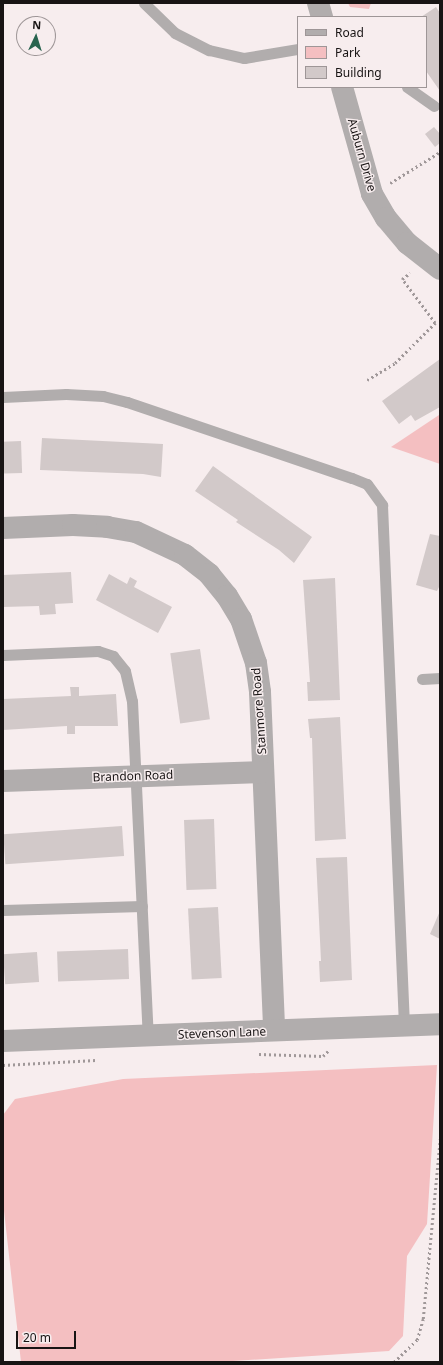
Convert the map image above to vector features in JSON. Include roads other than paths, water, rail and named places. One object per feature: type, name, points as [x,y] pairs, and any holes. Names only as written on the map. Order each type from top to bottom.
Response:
[{"type":"street","points":[[318,3],[322,16]]},
{"type":"street","name":"Auburn Drive","points":[[342,88],[372,194],[386,218],[406,244],[437,266]]},
{"type":"street","name":"Stanmore Road","points":[[3,528],[73,525],[107,527],[136,532],[185,555],[209,574],[227,596],[241,619],[254,655],[260,692],[274,1030]]},
{"type":"street","name":"Brandon Road","points":[[3,781],[263,772]]},
{"type":"street","name":"Stevenson Lane","points":[[3,1041],[440,1024]]},
{"type":"lane","points":[[144,3],[174,33],[209,50],[244,58],[297,49]]},
{"type":"lane","points":[[408,88],[434,106]]},
{"type":"lane","points":[[3,397],[66,394],[103,396],[127,402],[352,478],[366,484],[382,505],[404,1025]]},
{"type":"lane","points":[[3,655],[98,651],[113,656],[125,671],[130,686],[136,776],[148,1036]]},
{"type":"lane","points":[[422,679],[440,678]]},
{"type":"lane","points":[[3,910],[142,906]]}]
